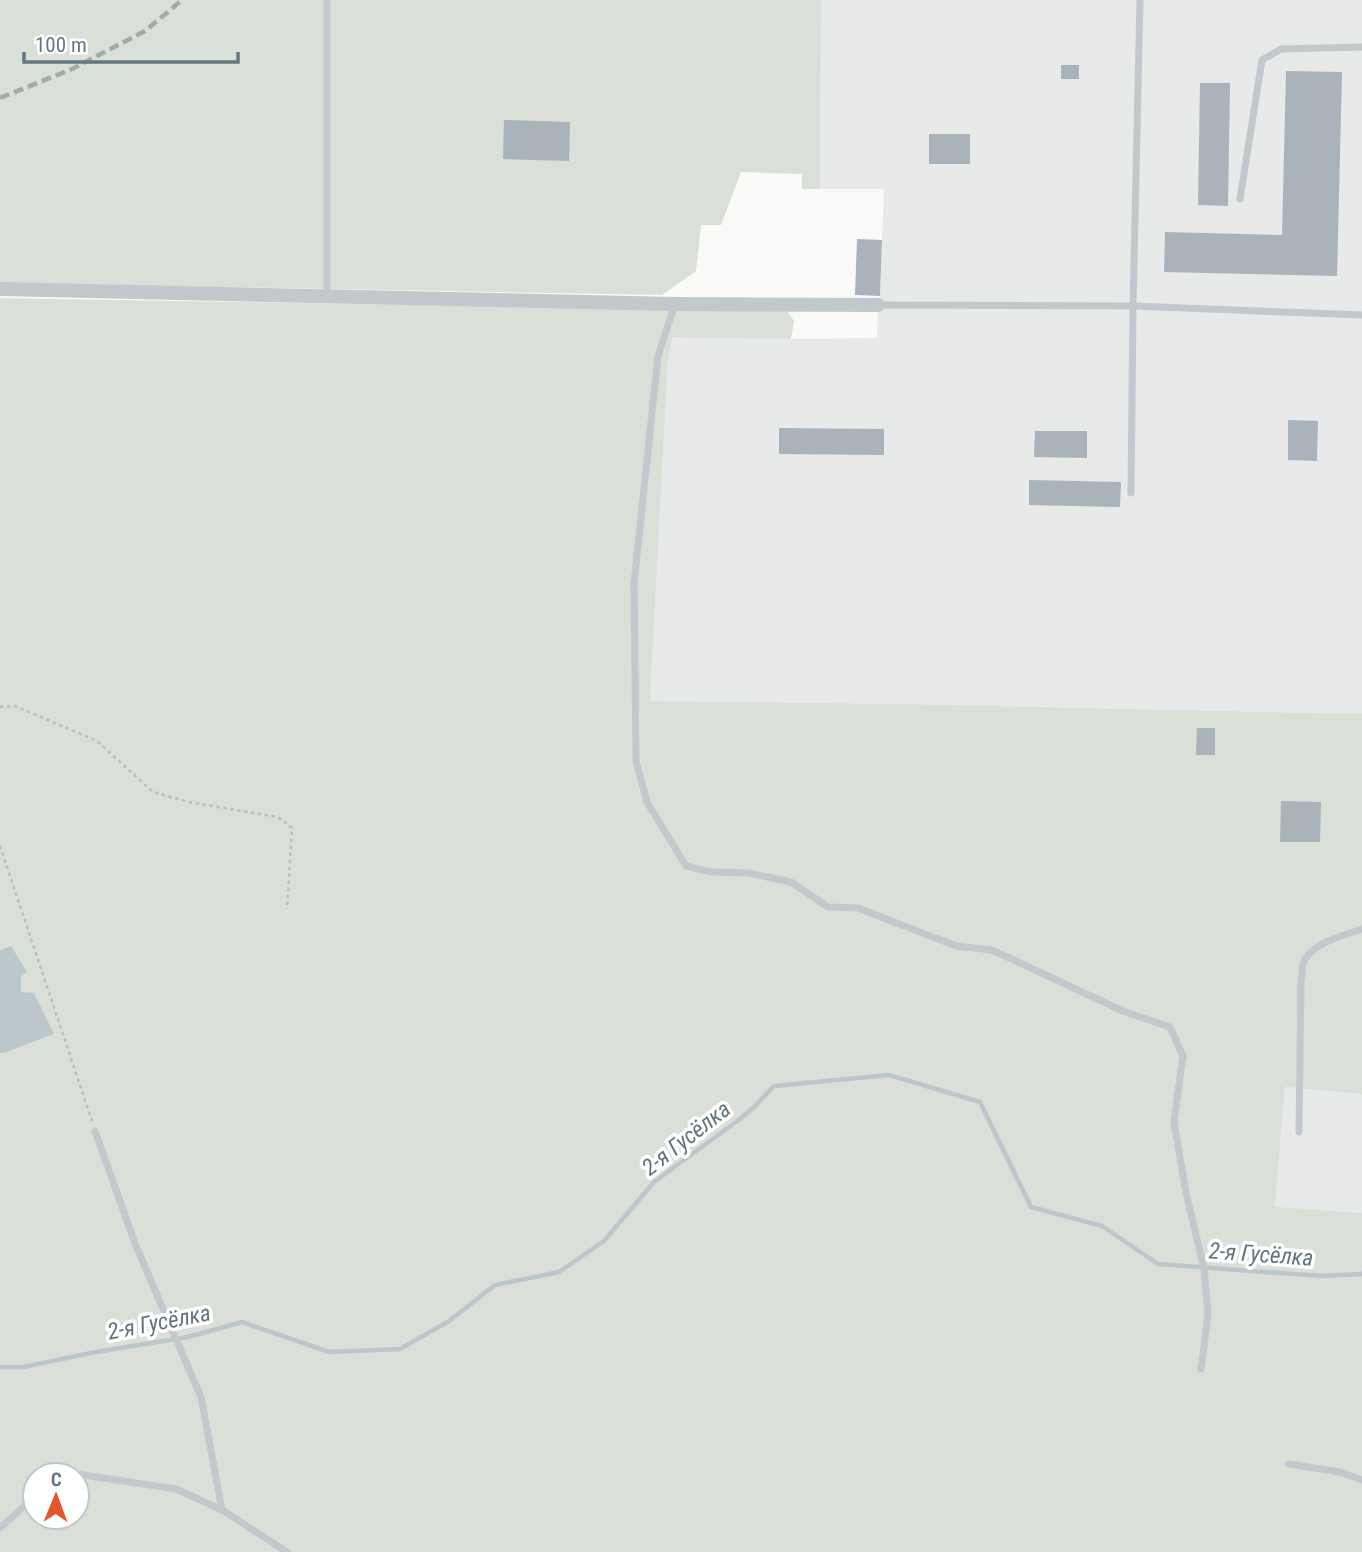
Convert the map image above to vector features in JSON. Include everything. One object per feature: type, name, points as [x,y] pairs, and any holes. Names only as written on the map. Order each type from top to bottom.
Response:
[{"type":"street","points":[[0,289],[675,304],[878,304]]},
{"type":"lane","points":[[327,0],[327,297]]},
{"type":"lane","points":[[1131,494],[1140,0]]},
{"type":"lane","points":[[1240,199],[1262,60],[1280,49],[1362,47]]},
{"type":"lane","points":[[675,304],[658,356],[634,584],[636,761],[647,802],[686,866],[711,872],[748,873],[791,882],[828,907],[858,908],[956,946],[992,950],[1123,1011],[1170,1027],[1183,1056],[1174,1122],[1186,1193],[1205,1268],[1208,1314],[1201,1369]]},
{"type":"lane","points":[[878,304],[1133,306],[1362,315]]},
{"type":"lane","points":[[1299,1132],[1301,982],[1304,961],[1317,948],[1334,938],[1362,929]]},
{"type":"lane","points":[[95,1131],[136,1246],[201,1396],[222,1510]]},
{"type":"lane","points":[[1289,1464],[1340,1472],[1362,1480]]},
{"type":"lane","points":[[91,1476],[176,1489],[222,1510],[287,1552]]},
{"type":"lane","points":[[0,1528],[21,1509]]},
{"type":"path","points":[[0,706],[15,706],[97,741],[153,792],[189,802],[278,817],[292,828],[287,909]]},
{"type":"path","points":[[0,846],[95,1131]]},
{"type":"shaded area","points":[[0,0],[821,0],[820,189],[802,189],[802,174],[741,172],[721,225],[701,225],[696,271],[662,295],[0,283]]},
{"type":"shaded area","points":[[821,0],[1362,0],[1362,714],[650,701],[668,359],[673,336],[877,338],[884,189],[820,189]]},
{"type":"shaded area","points":[[0,298],[787,311],[794,321],[791,339],[673,337],[668,359],[650,701],[1362,714],[1362,1094],[1285,1087],[1275,1207],[1362,1213],[1362,1552],[0,1552],[0,1053],[54,1034],[21,992],[21,975],[11,946],[0,950]]},
{"type":"shaded area","points":[[11,946],[27,972],[21,976],[21,992],[34,993],[54,1034],[0,1053],[0,950]]},
{"type":"shaded area","points":[[1285,1087],[1362,1094],[1362,1213],[1275,1208]]},
{"type":"building","points":[[1061,65],[1079,65],[1079,79],[1061,79]]},
{"type":"building","points":[[1286,71],[1342,72],[1337,276],[1164,272],[1165,232],[1282,235]]},
{"type":"building","points":[[1200,83],[1230,83],[1228,206],[1198,205]]},
{"type":"building","points":[[504,120],[570,122],[569,161],[503,159]]},
{"type":"building","points":[[929,134],[970,134],[970,164],[929,164]]},
{"type":"building","points":[[857,239],[882,240],[880,296],[855,295]]},
{"type":"building","points":[[1288,420],[1318,421],[1317,461],[1288,460]]},
{"type":"building","points":[[779,428],[884,429],[884,455],[779,454]]},
{"type":"building","points":[[1035,431],[1087,431],[1087,458],[1034,457]]},
{"type":"building","points":[[1029,480],[1121,482],[1120,507],[1029,505]]},
{"type":"building","points":[[1197,728],[1215,728],[1215,755],[1196,755]]},
{"type":"building","points":[[1281,801],[1321,802],[1320,842],[1280,842]]},
{"type":"waterway","name":"2-я Гусёлка","points":[[0,1367],[23,1367],[188,1337],[242,1322],[329,1352],[400,1349],[449,1321],[495,1285],[559,1272],[604,1241],[654,1182],[740,1119],[774,1086],[889,1075],[980,1102],[1031,1207],[1102,1226],[1158,1264],[1321,1276],[1362,1274]]},
{"type":"railway","points":[[0,98],[72,69],[145,31],[182,0]]}]
